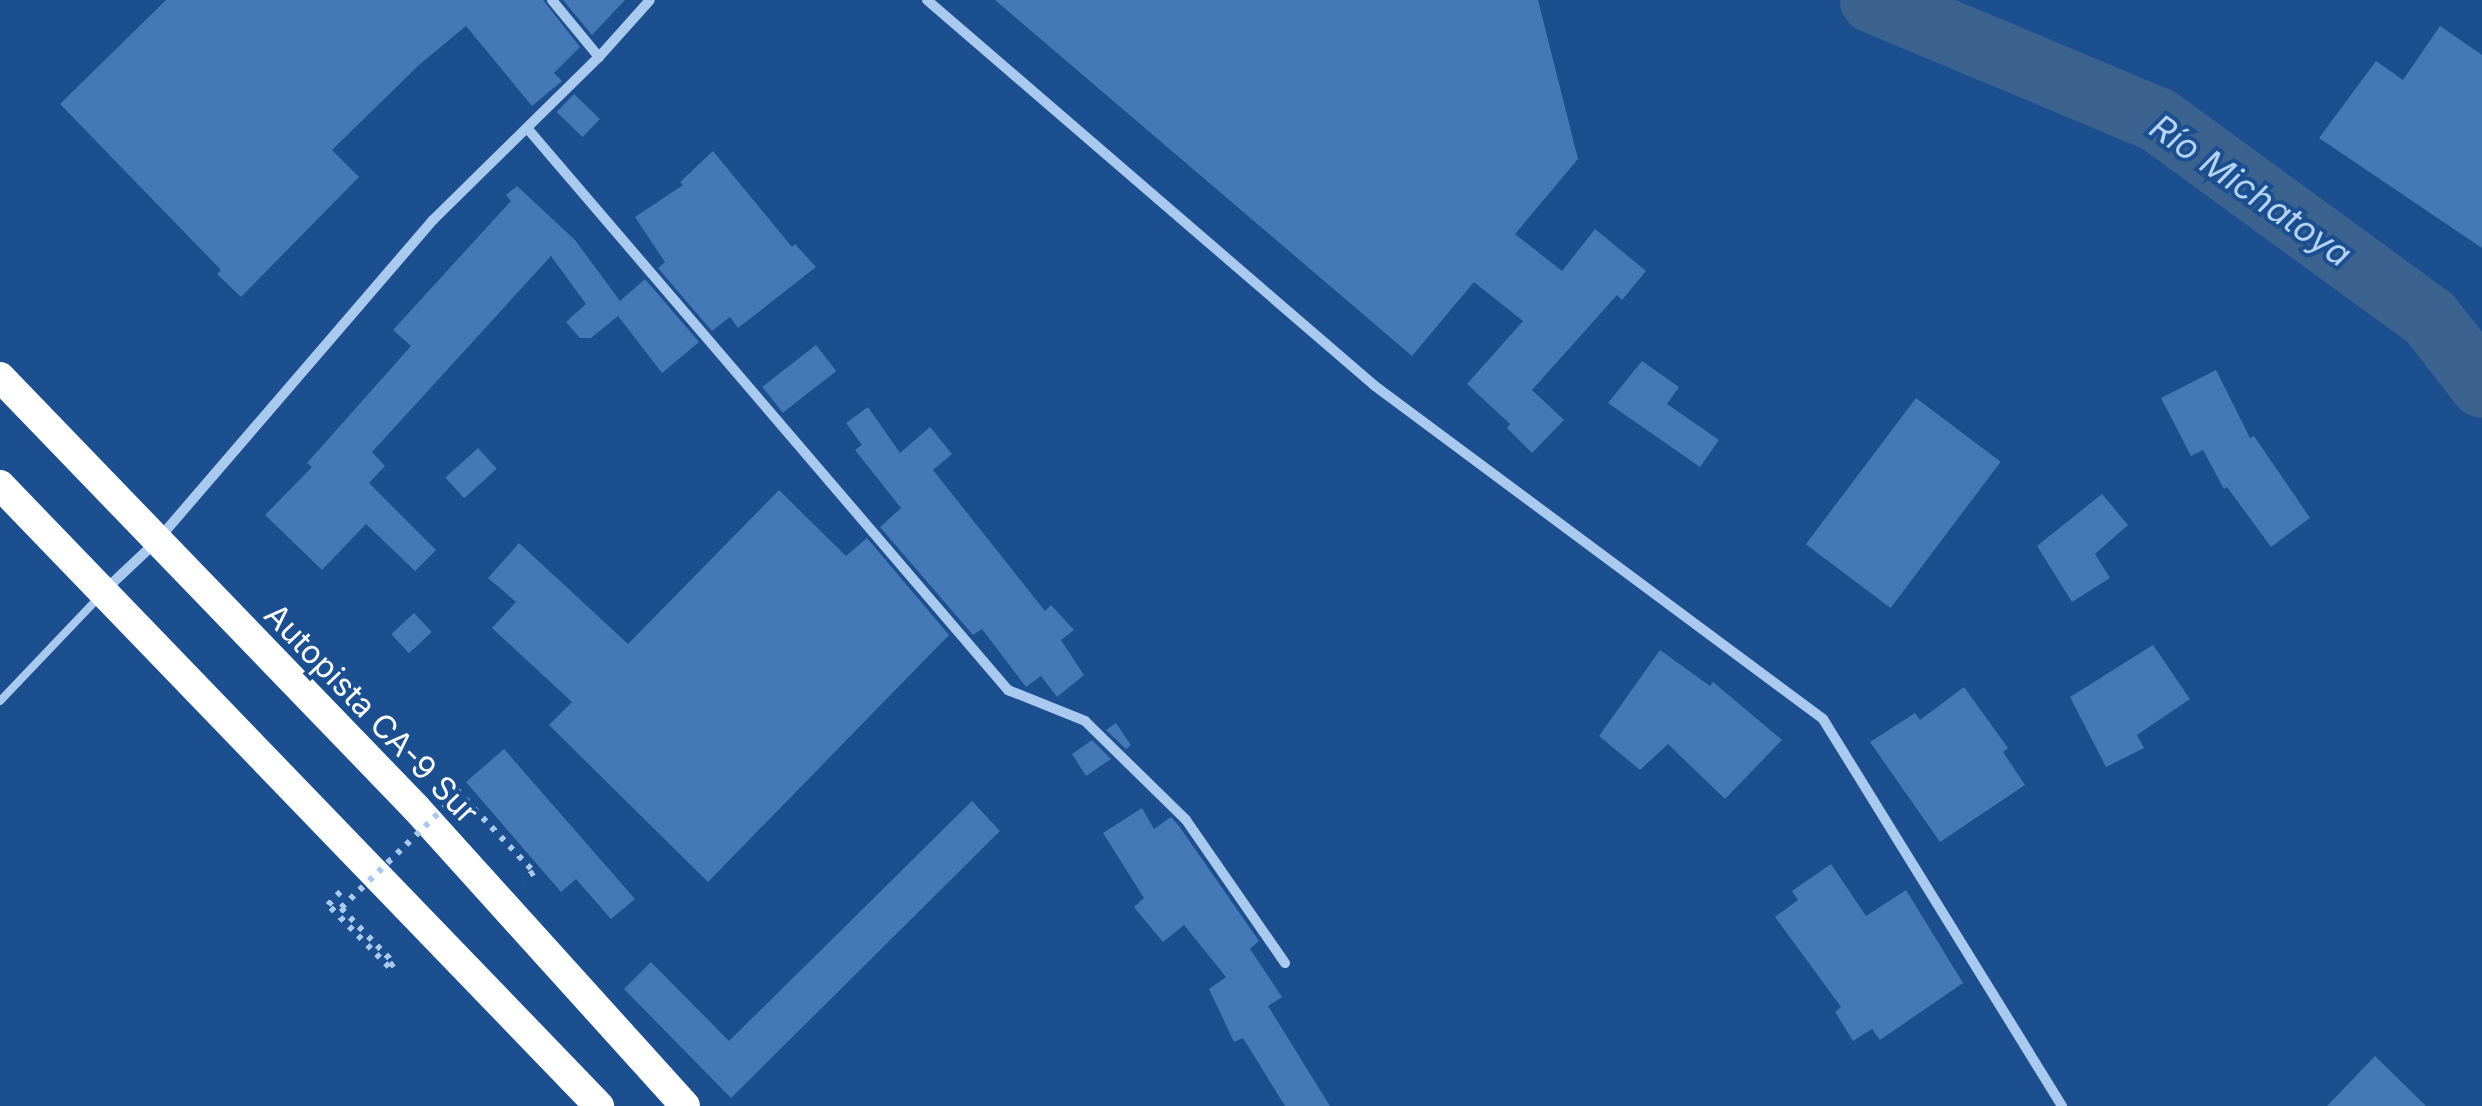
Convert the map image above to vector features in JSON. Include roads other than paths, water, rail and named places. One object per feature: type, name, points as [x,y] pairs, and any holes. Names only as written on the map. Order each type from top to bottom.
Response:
[{"type":"highway","name":"Autopista CA-9 Sur","points":[[0,377],[416,808],[685,1106]]},
{"type":"highway","points":[[0,485],[599,1106]]},
{"type":"street","points":[[552,0],[599,57]]},
{"type":"street","points":[[101,594],[156,542],[433,220],[599,57],[650,0]]},
{"type":"street","points":[[927,0],[1375,386],[1824,719],[2062,1106]]},
{"type":"street","points":[[527,128],[1008,690],[1085,722],[1186,820],[1285,963]]},
{"type":"lane","points":[[0,700],[101,594]]},
{"type":"waterway","name":"Río Michatoya","points":[[1872,0],[2157,119],[2429,317],[2482,385]]}]
